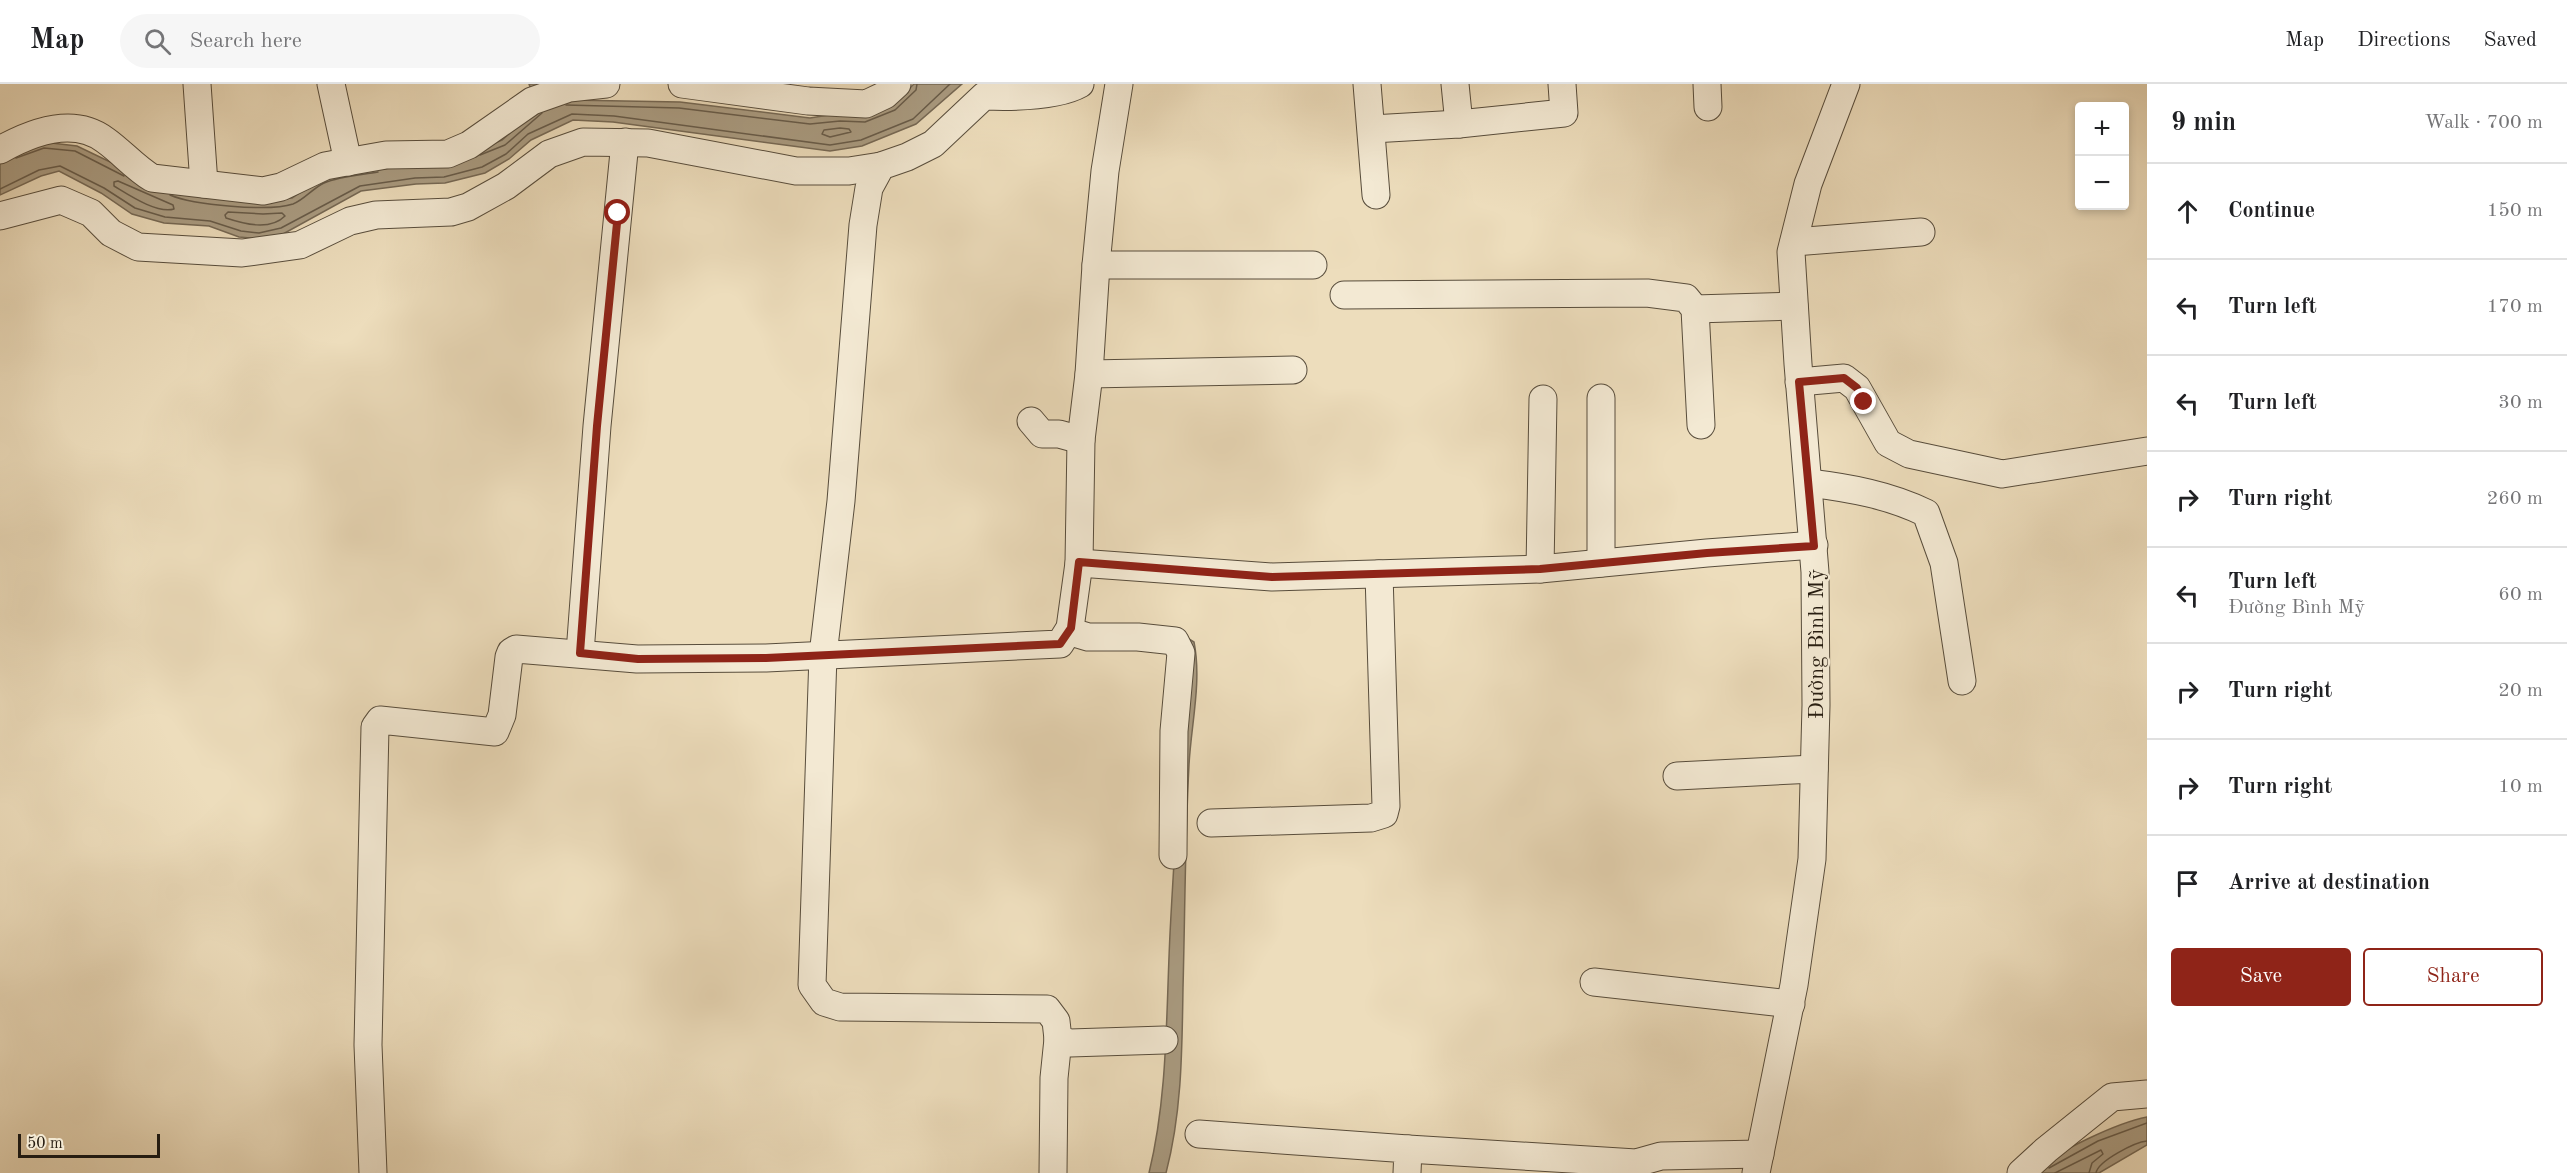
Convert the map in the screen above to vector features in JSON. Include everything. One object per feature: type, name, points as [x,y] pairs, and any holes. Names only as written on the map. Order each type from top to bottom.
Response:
[{"type":"street","points":[[197,84],[204,184]]},
{"type":"street","points":[[331,84],[348,162]]},
{"type":"street","points":[[0,150],[21,137],[42,131],[72,128],[104,139],[138,170],[152,178],[263,191],[281,188],[325,166],[386,155],[448,154],[469,145],[532,101],[569,88],[606,84]]},
{"type":"street","points":[[682,84],[808,102],[867,104],[885,95],[897,84]]},
{"type":"street","points":[[0,216],[61,200],[91,213],[111,233],[138,247],[242,253],[300,245],[350,221],[376,215],[442,213],[468,207],[506,186],[549,154],[583,142],[625,142],[670,146],[796,171],[824,172],[881,166],[907,157],[933,144],[984,96],[1012,97],[1057,91],[1080,84]]},
{"type":"street","points":[[373,1173],[368,1045],[377,723],[385,719],[495,732],[502,715],[511,652],[516,649],[638,659],[823,655],[1060,644],[1071,628],[1079,562],[1081,440],[1089,374],[1096,265],[1105,171],[1119,84]]},
{"type":"street","points":[[1367,84],[1376,195]]},
{"type":"street","points":[[1455,84],[1459,124]]},
{"type":"street","points":[[1372,129],[1459,124],[1564,113],[1562,84]]},
{"type":"street","name":"Đường Bình Mỹ","points":[[1758,1163],[1791,1004],[1812,859],[1816,705],[1814,546],[1799,382],[1791,252],[1809,184],[1846,84]]},
{"type":"street","points":[[580,653],[597,426],[625,142]]},
{"type":"street","points":[[881,166],[869,188],[863,225],[841,501],[823,655],[812,985],[824,1002],[840,1007],[1047,1009],[1056,1021],[1058,1038],[1054,1078],[1053,1173]]},
{"type":"street","points":[[1794,242],[1922,232]]},
{"type":"street","points":[[1096,265],[1313,265]]},
{"type":"street","points":[[1344,295],[1647,293],[1686,298],[1695,309],[1701,425]]},
{"type":"street","points":[[1695,309],[1794,306]]},
{"type":"street","points":[[1089,374],[1293,370]]},
{"type":"street","points":[[1799,382],[1844,378],[1857,388],[1887,443],[1908,454],[2002,474],[2147,451]]},
{"type":"street","points":[[1601,398],[1601,563]]},
{"type":"street","points":[[1540,569],[1543,399]]},
{"type":"street","points":[[1031,421],[1042,434],[1059,434],[1081,440]]},
{"type":"street","points":[[1809,483],[1861,490],[1902,501],[1926,513],[1944,563],[1962,681]]},
{"type":"street","points":[[1079,562],[1272,577],[1540,569],[1707,553],[1814,546]]},
{"type":"street","points":[[1211,823],[1371,818],[1384,814],[1386,806],[1379,574]]},
{"type":"street","points":[[1071,628],[1078,634],[1088,637],[1138,637],[1175,641],[1180,653],[1174,731],[1173,855]]},
{"type":"street","points":[[1677,776],[1814,769]]},
{"type":"street","points":[[1594,982],[1791,1004]]},
{"type":"street","points":[[1058,1038],[1070,1043],[1164,1040]]},
{"type":"street","points":[[2021,1173],[2046,1149],[2112,1097],[2147,1094]]},
{"type":"street","points":[[1199,1134],[1407,1161],[1636,1163],[1661,1156],[1758,1163]]},
{"type":"water","points":[[529,84],[565,84],[569,100],[680,102],[810,118],[892,105],[914,84],[962,84],[916,124],[862,146],[830,151],[613,122],[573,120],[531,140],[509,159],[485,173],[445,183],[361,191],[283,234],[260,239],[239,237],[209,226],[164,223],[132,214],[101,193],[59,171],[41,176],[0,195],[0,159],[43,142],[77,146],[131,172],[263,201],[292,198],[322,178],[459,158],[502,140],[538,109]]},
{"type":"water","points":[[1189,639],[1194,642],[1197,672],[1188,793],[1180,1081],[1175,1127],[1166,1173],[1149,1173],[1163,1084],[1174,860]]},
{"type":"water","points":[[2147,1117],[2147,1145],[2099,1173],[2036,1173],[2071,1147],[2121,1125]]},
{"type":"route","points":[[618,213],[597,426],[580,653],[638,659],[766,658],[1060,644],[1071,628],[1079,562],[1272,577],[1540,569],[1707,553],[1814,546],[1799,382],[1844,378],[1857,388],[1864,402]]}]
